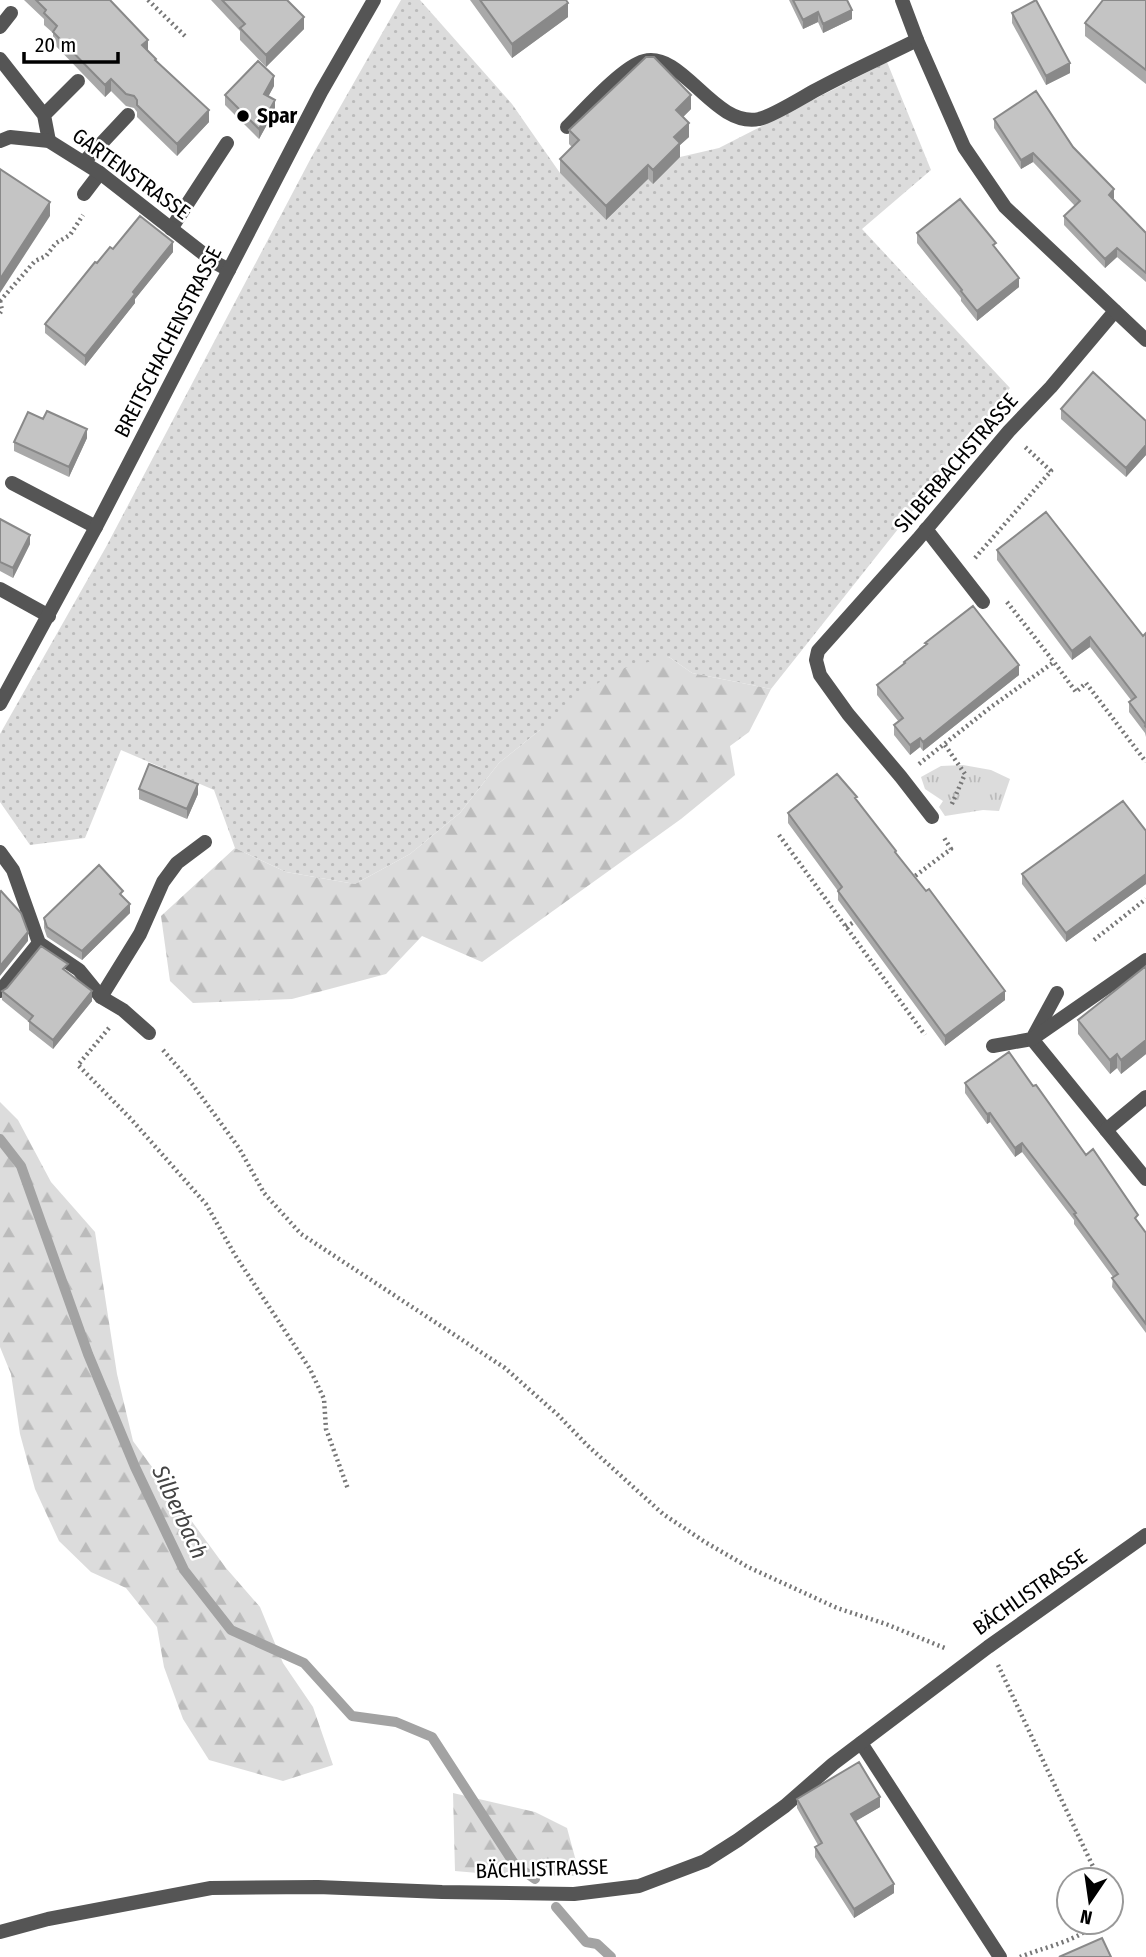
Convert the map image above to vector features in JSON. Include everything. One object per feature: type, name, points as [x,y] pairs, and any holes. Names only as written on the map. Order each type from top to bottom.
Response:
[{"type":"street","points":[[902,0],[964,147],[1005,207],[1146,340]]},
{"type":"street","name":"BREITSCHACHENSTRASSE","points":[[0,704],[96,527],[369,2]]},
{"type":"street","points":[[0,27],[11,13]]},
{"type":"street","points":[[567,127],[622,73],[644,61],[661,61],[677,70],[721,108],[741,120],[760,119],[917,40]]},
{"type":"street","points":[[0,60],[44,115],[49,141]]},
{"type":"street","points":[[44,115],[78,81]]},
{"type":"street","points":[[84,162],[128,115]]},
{"type":"street","name":"GARTENSTRASSE","points":[[0,141],[10,137],[49,141],[100,173],[214,262],[229,270]]},
{"type":"street","points":[[171,229],[227,143]]},
{"type":"street","points":[[84,194],[100,173]]},
{"type":"street","name":"SILBERBACHSTRASSE","points":[[901,777],[848,714],[820,675],[816,660],[818,651],[1115,311]]},
{"type":"street","points":[[12,483],[96,527]]},
{"type":"street","points":[[926,529],[983,602]]},
{"type":"street","points":[[0,589],[49,616]]},
{"type":"street","points":[[901,777],[932,817]]},
{"type":"street","points":[[101,996],[140,934],[163,882],[177,863],[205,842]]},
{"type":"street","points":[[0,852],[13,870],[39,943],[79,970],[101,996],[123,1010],[149,1033]]},
{"type":"street","points":[[0,991],[39,943]]},
{"type":"street","points":[[993,1046],[1032,1039],[1146,960]]},
{"type":"street","points":[[1032,1039],[1057,993]]},
{"type":"street","points":[[1032,1039],[1146,1179]]},
{"type":"street","points":[[1106,1130],[1146,1097]]},
{"type":"street","name":"BÄCHLISTRASSE","points":[[0,1932],[48,1919],[211,1888],[318,1887],[574,1894],[639,1886],[705,1861],[738,1840],[974,1657],[1146,1535]]},
{"type":"street","points":[[861,1743],[1000,1957]]},
{"type":"path","points":[[148,0],[187,38]]},
{"type":"path","points":[[0,313],[0,301],[35,261],[46,256],[56,243],[70,234],[81,217]]},
{"type":"path","points":[[981,567],[975,558],[1051,471],[1009,431]]},
{"type":"path","points":[[1002,595],[1076,692],[1086,683],[1146,762]]},
{"type":"path","points":[[901,777],[1054,662]]},
{"type":"path","points":[[909,880],[951,849],[932,817],[951,805],[965,774],[945,745]]},
{"type":"path","points":[[779,835],[925,1035]]},
{"type":"path","points":[[1094,940],[1146,899]]},
{"type":"path","points":[[846,928],[857,920]]},
{"type":"path","points":[[123,1010],[78,1065],[131,1119],[205,1205],[310,1369],[324,1399],[326,1429],[348,1489]]},
{"type":"path","points":[[149,1033],[190,1081],[239,1149],[264,1193],[301,1234],[505,1368],[663,1514],[748,1567],[837,1608],[974,1657]]},
{"type":"path","points":[[988,1647],[1093,1866]]},
{"type":"path","points":[[1019,1957],[1077,1936]]},
{"type":"green space","points":[[401,0],[420,0],[512,104],[560,173],[606,220],[648,179],[653,183],[680,157],[719,148],[887,62],[931,170],[862,229],[1010,388],[771,689],[692,673],[669,657],[540,730],[499,763],[460,813],[410,854],[355,884],[286,872],[235,848],[214,790],[121,750],[85,838],[30,845],[0,802],[0,734],[106,547],[311,158]]},
{"type":"green space","points":[[669,657],[692,673],[771,689],[749,732],[730,746],[735,775],[681,819],[482,962],[422,936],[386,974],[292,999],[193,1003],[170,981],[161,916],[235,848],[286,872],[355,884],[410,854],[460,813],[499,763],[540,730],[566,704],[620,669]]},
{"type":"green space","points":[[963,765],[991,770],[1010,779],[999,811],[983,810],[945,816],[939,807],[943,801],[925,789],[921,777],[941,766]]},
{"type":"green space","points":[[0,1102],[18,1120],[51,1182],[95,1232],[117,1374],[133,1441],[226,1568],[260,1607],[283,1663],[313,1707],[333,1765],[283,1781],[209,1760],[183,1719],[164,1667],[157,1627],[126,1588],[91,1572],[59,1541],[35,1489],[20,1434],[11,1374],[0,1347]]},
{"type":"green space","points":[[453,1793],[535,1812],[567,1828],[580,1876],[514,1876],[455,1871]]},
{"type":"building","points":[[36,0],[110,0],[148,40],[142,45],[155,60],[209,110],[177,144],[137,105],[134,96],[126,94],[111,79],[105,85],[53,32],[57,26]]},
{"type":"building","points":[[222,0],[287,0],[304,17],[266,55],[240,28],[245,24]]},
{"type":"building","points":[[480,0],[566,0],[568,3],[512,44]]},
{"type":"building","points":[[793,0],[847,0],[852,10],[823,24],[818,12],[803,20]]},
{"type":"building","points":[[1036,0],[1070,63],[1046,76],[1012,13]]},
{"type":"building","points":[[1103,0],[1146,0],[1146,70],[1085,23]]},
{"type":"building","points":[[646,57],[654,57],[691,95],[676,110],[689,123],[674,137],[680,143],[653,170],[648,165],[606,206],[560,159],[579,140],[569,130]]},
{"type":"building","points":[[258,61],[274,76],[264,94],[275,100],[259,129],[225,95]]},
{"type":"building","points":[[1036,91],[1073,147],[1114,189],[1109,195],[1146,233],[1146,273],[1117,248],[1105,259],[1064,216],[1080,201],[1033,153],[1021,160],[994,119]]},
{"type":"building","points":[[0,169],[50,202],[0,279]]},
{"type":"building","points":[[960,199],[996,243],[993,245],[1019,278],[977,311],[917,233]]},
{"type":"building","points":[[140,216],[173,242],[85,356],[45,324],[95,262],[97,263],[110,247],[113,249]]},
{"type":"building","points":[[1093,372],[1146,421],[1146,445],[1126,468],[1061,409]]},
{"type":"building","points":[[47,411],[87,429],[69,467],[14,442],[28,412],[43,419]]},
{"type":"building","points":[[1046,512],[1143,636],[1146,633],[1146,725],[1129,702],[1136,697],[1090,637],[1072,651],[997,550]]},
{"type":"building","points":[[0,519],[30,535],[13,568],[0,562]]},
{"type":"building","points":[[973,606],[1019,665],[923,742],[920,738],[910,745],[894,725],[903,718],[877,685]]},
{"type":"building","points":[[149,764],[198,784],[187,809],[139,789]]},
{"type":"building","points":[[837,774],[926,891],[929,889],[1005,991],[945,1036],[838,891],[842,887],[788,813]]},
{"type":"building","points":[[1123,801],[1146,831],[1146,874],[1066,933],[1022,874]]},
{"type":"building","points":[[99,865],[123,891],[120,894],[130,904],[82,951],[47,927],[44,918]]},
{"type":"building","points":[[0,892],[21,913],[28,932],[0,966]]},
{"type":"building","points":[[41,946],[68,964],[63,969],[92,991],[53,1040],[29,1021],[33,1016],[2,991]]},
{"type":"building","points":[[1146,966],[1146,1040],[1121,1060],[1117,1054],[1110,1060],[1078,1020]]},
{"type":"building","points":[[1009,1052],[1086,1155],[1093,1149],[1138,1215],[1135,1218],[1146,1233],[1146,1324],[1112,1278],[1118,1274],[1074,1214],[1076,1213],[1022,1143],[1015,1148],[965,1083]]},
{"type":"building","points":[[859,1762],[880,1797],[851,1814],[894,1884],[854,1909],[815,1847],[822,1843],[797,1799]]},
{"type":"building","points":[[1102,1938],[1111,1957],[1059,1957]]},
{"type":"waterway","name":"Silberbach","points":[[0,1139],[21,1166],[88,1354],[135,1467],[184,1570],[231,1630],[304,1663],[352,1716],[396,1722],[432,1737],[515,1865],[535,1879]]},
{"type":"waterway","name":"Silberbach","points":[[556,1907],[586,1942],[597,1944],[611,1957]]},
{"type":"place","name":"Spar","points":[[243,116]]}]
